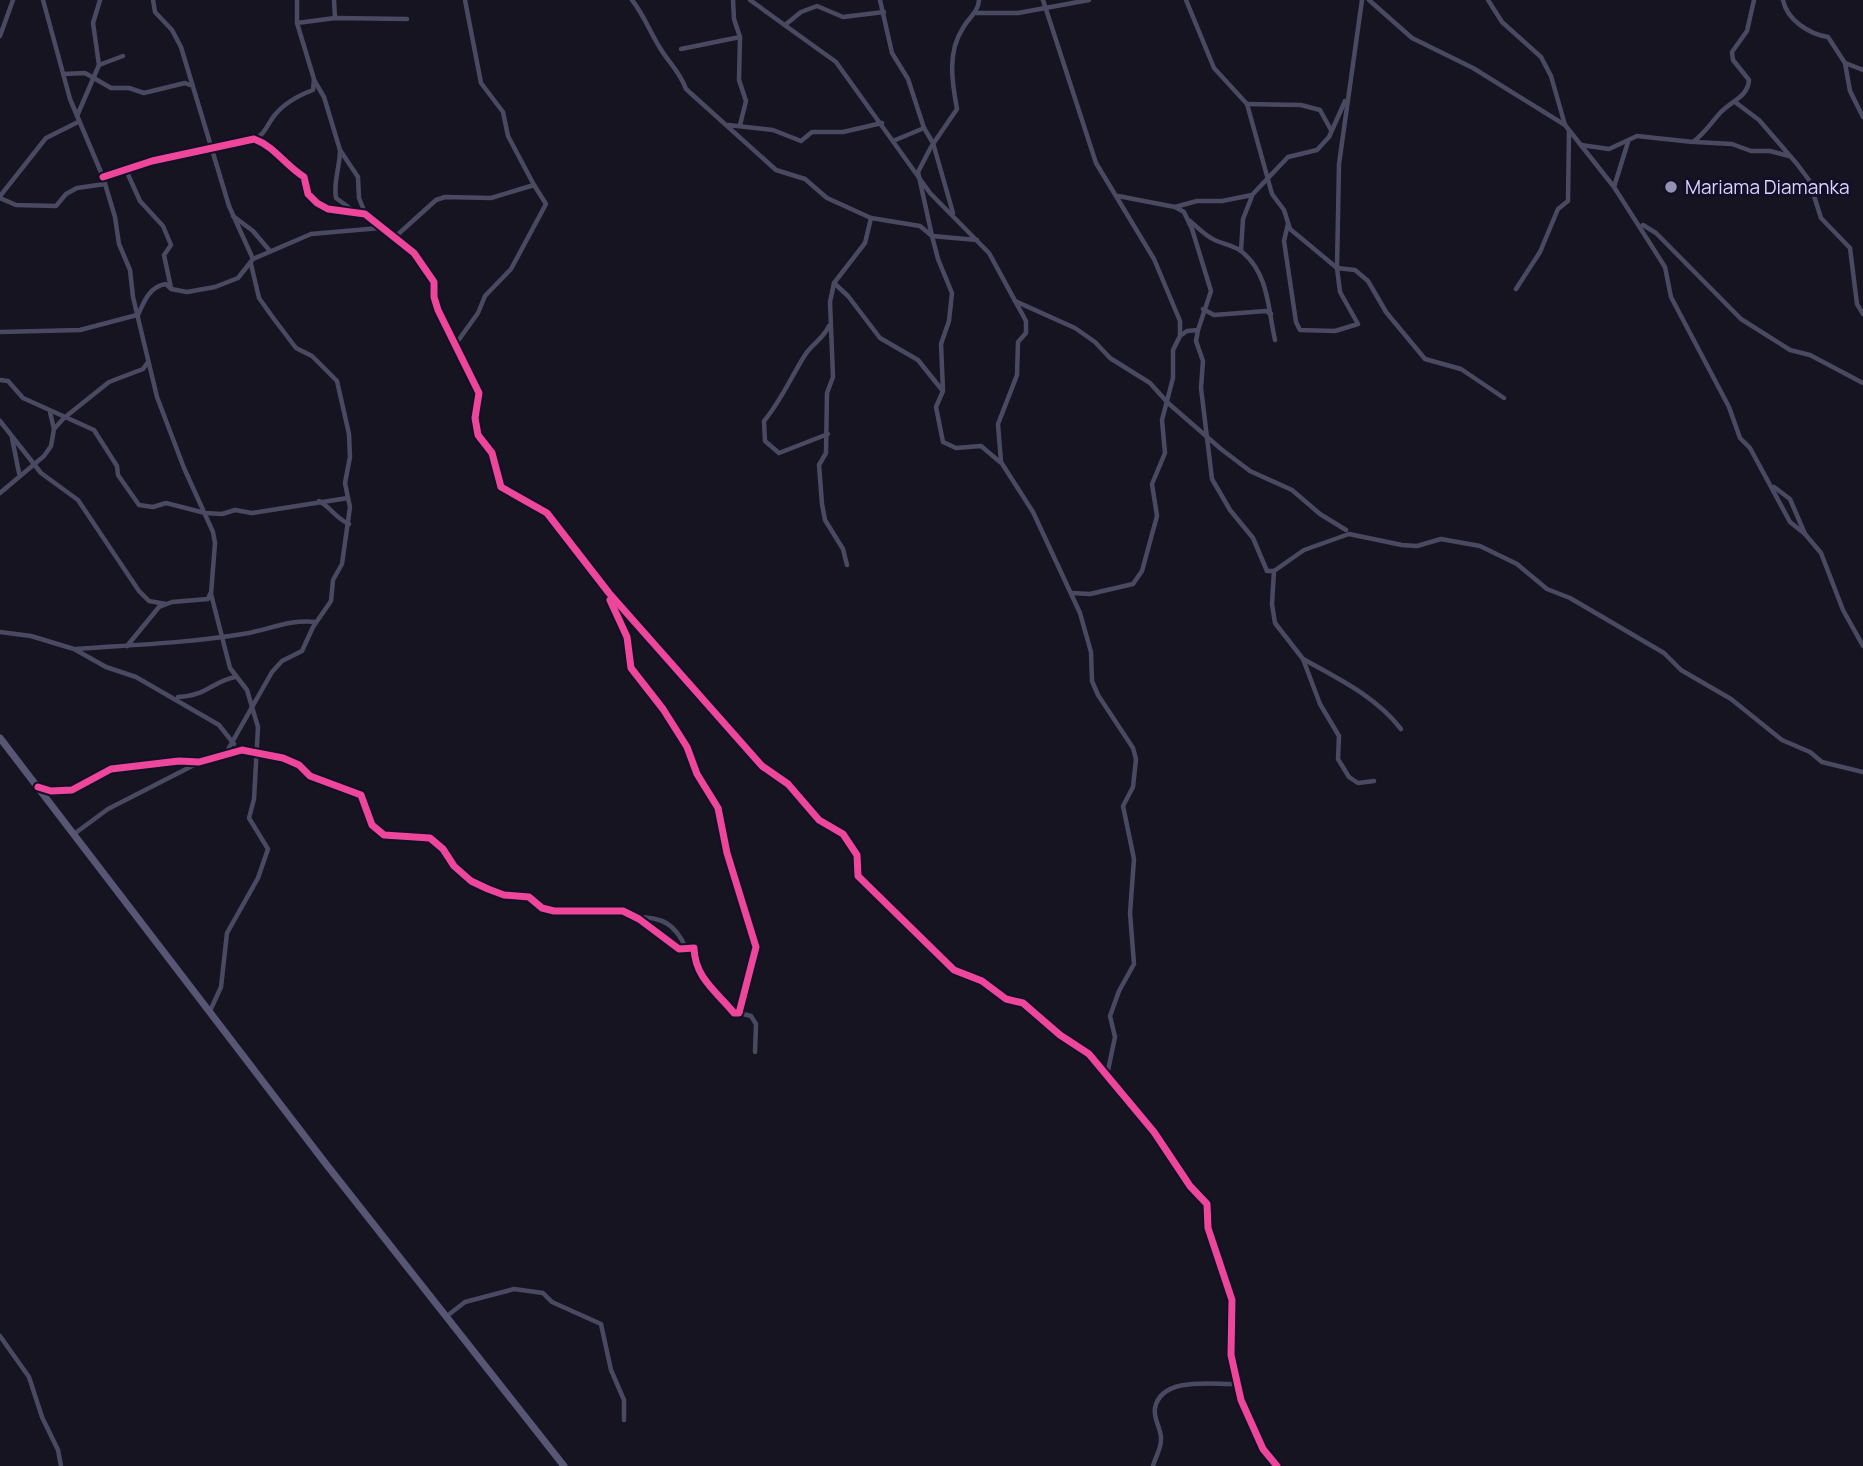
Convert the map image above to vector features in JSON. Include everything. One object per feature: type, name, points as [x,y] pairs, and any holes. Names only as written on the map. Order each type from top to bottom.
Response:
[{"type":"main road","points":[[0,738],[564,1466]]},
{"type":"street","points":[[0,36],[3,20],[13,0]]},
{"type":"street","points":[[43,0],[77,119],[103,177],[119,244],[130,270],[137,315],[164,416],[215,543],[211,594],[221,637],[234,677],[247,690],[258,727],[249,818],[268,849],[258,878],[227,933],[221,987],[210,1011]]},
{"type":"street","points":[[100,0],[93,23],[99,65],[77,119],[46,138],[0,197],[16,205],[56,206],[65,194],[77,188],[105,184]]},
{"type":"street","points":[[153,0],[155,12],[172,30],[181,47],[233,215],[252,262],[259,298],[296,348],[312,356],[337,381],[349,434],[349,524],[342,564],[333,580],[331,601],[302,651],[282,661],[225,754]]},
{"type":"street","points":[[297,0],[298,23],[314,79],[324,97],[340,150],[340,166],[334,180],[336,198],[353,210]]},
{"type":"street","points":[[334,0],[335,18]]},
{"type":"street","points":[[455,346],[467,324],[478,313],[485,296],[510,269],[546,204],[508,136],[503,112],[481,83],[466,0]]},
{"type":"street","points":[[632,0],[645,16],[661,50],[680,72],[686,89],[776,170],[804,179],[827,198],[872,219],[920,226],[932,236],[978,240]]},
{"type":"street","points":[[733,0],[734,19],[740,37],[739,80],[746,101],[740,125]]},
{"type":"street","points":[[751,2],[762,0]]},
{"type":"street","points":[[880,0],[892,53],[908,79],[924,128],[933,143],[953,214]]},
{"type":"street","points":[[979,0],[976,13],[963,27],[953,54],[951,78],[957,109],[933,143],[918,172],[937,259],[952,293],[949,321],[940,344],[943,391],[936,407],[943,442],[956,447],[981,446],[1001,462],[1032,512],[1070,593],[1091,652],[1091,681],[1133,748],[1136,759],[1133,787],[1123,806],[1134,859],[1130,912],[1134,964],[1119,991],[1110,1016],[1115,1037],[1107,1075]]},
{"type":"street","points":[[1043,0],[1096,163],[1154,259],[1180,321],[1187,331]]},
{"type":"street","points":[[976,13],[1018,13],[1089,0]]},
{"type":"street","points":[[1186,0],[1214,68],[1247,104],[1272,194],[1284,210],[1290,229],[1337,268],[1356,270],[1368,281],[1386,312],[1425,359],[1461,369],[1504,398]]},
{"type":"street","points":[[1289,223],[1284,240],[1296,322],[1300,330],[1335,331],[1358,324],[1340,292],[1337,268],[1339,164],[1362,0]]},
{"type":"street","points":[[1369,0],[1412,38],[1473,68],[1567,128],[1581,145],[1640,223],[1665,267],[1671,297],[1729,407],[1740,438],[1750,448],[1790,522],[1805,534]]},
{"type":"street","points":[[1488,0],[1502,22],[1541,57],[1555,89],[1567,128],[1568,201],[1558,209],[1540,252],[1516,289]]},
{"type":"street","points":[[1693,142],[1705,133],[1722,110],[1735,102],[1748,87],[1749,80],[1733,60],[1732,52],[1747,31],[1754,0]]},
{"type":"street","points":[[1783,0],[1785,12],[1793,19],[1815,35],[1828,37],[1845,64],[1850,91],[1863,117]]},
{"type":"street","points":[[751,2],[836,62],[930,192],[978,240],[997,264],[1026,321],[1026,333],[1018,342],[1017,375],[998,424],[1001,462]]},
{"type":"street","points":[[785,24],[801,12],[817,6],[843,17],[884,12]]},
{"type":"street","points":[[298,23],[335,18],[407,19]]},
{"type":"street","points":[[681,49],[740,37]]},
{"type":"street","points":[[99,65],[123,56]]},
{"type":"street","points":[[1845,64],[1863,70]]},
{"type":"street","points":[[64,74],[86,73],[111,88],[129,88],[144,93],[185,83],[191,85]]},
{"type":"street","points":[[103,177],[254,139],[262,135],[275,115],[291,99],[313,90],[314,79]]},
{"type":"street","points":[[1241,251],[1243,219],[1252,195],[1288,157],[1317,150],[1331,131],[1347,97]]},
{"type":"street","points":[[1735,102],[1759,120],[1809,180],[1821,218],[1850,248],[1857,304],[1863,314]]},
{"type":"street","points":[[1247,104],[1301,105],[1320,110],[1331,131]]},
{"type":"street","points":[[728,125],[773,130],[801,141],[812,132],[843,132],[882,123]]},
{"type":"street","points":[[893,141],[924,128]]},
{"type":"street","points":[[1581,145],[1609,149],[1637,136],[1651,136],[1732,144],[1751,151],[1770,151],[1790,156]]},
{"type":"street","points":[[254,139],[269,145],[282,162],[304,177],[308,194],[317,203],[328,209],[353,210],[365,214],[425,265],[435,282],[438,310],[479,393],[475,418],[478,435],[492,453],[501,487],[547,513],[609,593],[762,766],[788,784],[818,820],[843,834],[857,855],[858,876],[932,951],[954,970],[982,981],[1006,999],[1023,1003],[1049,1027],[1088,1054],[1207,1204],[1208,1228],[1232,1300],[1231,1355],[1246,1412],[1263,1449],[1277,1466]]},
{"type":"street","points":[[1614,187],[1628,141]]},
{"type":"street","points":[[340,150],[358,177],[359,198],[365,214]]},
{"type":"street","points":[[126,170],[140,201],[163,226],[171,245],[164,255],[172,289]]},
{"type":"street","points":[[395,237],[436,200],[445,197],[491,198],[534,185]]},
{"type":"street","points":[[1175,207],[1197,201],[1222,201],[1252,195]]},
{"type":"street","points":[[1118,196],[1175,207],[1184,212],[1187,218],[1211,291],[1203,309],[1196,341],[1203,361],[1201,388],[1215,488],[1253,538],[1268,571],[1274,570],[1304,550],[1349,534],[1402,545],[1441,539],[1480,546],[1517,564],[1547,589],[1570,598],[1664,653],[1681,670],[1731,699],[1782,740],[1810,752],[1822,762],[1863,772]]},
{"type":"street","points":[[233,215],[253,231],[270,251]]},
{"type":"street","points":[[1187,218],[1212,239],[1241,251],[1262,280],[1275,340]]},
{"type":"street","points":[[847,565],[843,549],[825,520],[822,504],[820,465],[826,453],[827,393],[833,377],[829,325],[834,283],[864,243],[872,219]]},
{"type":"street","points":[[1640,223],[1656,233],[1741,318],[1790,350],[1810,355],[1863,383]]},
{"type":"street","points":[[137,315],[144,299],[158,285],[166,284],[172,289],[187,292],[215,287],[238,278],[252,262],[270,251],[311,234],[380,228]]},
{"type":"street","points":[[834,283],[848,296],[880,338],[918,360],[943,391]]},
{"type":"street","points":[[1014,301],[1075,328],[1095,342],[1110,358],[1150,383],[1168,403],[1250,471],[1292,490],[1320,514],[1346,530]]},
{"type":"street","points":[[1203,309],[1214,315],[1266,311],[1271,315]]},
{"type":"street","points":[[0,332],[80,330],[137,315]]},
{"type":"street","points":[[1070,593],[1090,594],[1133,584],[1142,571],[1157,516],[1152,484],[1165,453],[1162,420],[1173,378],[1173,350],[1180,336],[1180,321]]},
{"type":"street","points":[[828,434],[779,453],[765,441],[764,421],[775,408],[807,352],[824,338],[829,325]]},
{"type":"street","points":[[1180,336],[1187,331],[1198,330]]},
{"type":"street","points":[[54,429],[109,382],[143,369],[148,362]]},
{"type":"street","points":[[0,380],[8,382],[23,398],[38,402],[50,411],[93,430],[117,466],[118,475],[139,505],[153,507],[166,503],[205,513],[235,510],[252,513],[348,498]]},
{"type":"street","points":[[0,493],[33,462],[44,456],[51,446],[54,429],[50,411]]},
{"type":"street","points":[[0,421],[58,488],[78,500],[139,591],[149,601],[166,604]]},
{"type":"street","points":[[12,437],[19,474]]},
{"type":"street","points":[[1767,479],[1790,499],[1805,534],[1824,560],[1843,610],[1863,646]]},
{"type":"street","points":[[318,501],[331,507],[337,519],[349,524]]},
{"type":"street","points":[[1274,570],[1272,604],[1275,623],[1303,659],[1320,704],[1339,736],[1338,759],[1342,769],[1358,783],[1374,781]]},
{"type":"street","points":[[609,593],[611,606],[626,637],[631,668],[663,709],[687,747],[697,774],[719,808],[727,853],[756,947],[738,1013]]},
{"type":"street","points":[[126,647],[159,607],[208,599],[211,594]]},
{"type":"street","points":[[74,649],[126,647],[221,637],[246,634],[284,622],[317,622]]},
{"type":"street","points":[[0,632],[31,636],[74,649],[88,659],[136,677],[219,724],[233,744]]},
{"type":"street","points":[[1303,659],[1381,706],[1401,729]]},
{"type":"street","points":[[174,697],[210,691],[226,679],[234,677]]},
{"type":"street","points":[[74,834],[107,809],[199,762],[242,750],[283,758],[299,765],[310,776],[361,795],[372,825],[384,835],[430,838],[471,881],[488,889],[504,895],[529,897],[542,908],[554,911],[623,911],[679,948],[694,948],[696,969],[713,991],[734,1013],[751,1016],[756,1024],[755,1052]]},
{"type":"street","points":[[38,787],[51,791],[72,790],[111,769],[132,764],[199,762]]},
{"type":"street","points":[[635,917],[665,920],[678,930],[686,948]]},
{"type":"street","points":[[447,1316],[464,1301],[514,1289],[543,1293],[552,1302],[601,1324],[611,1370],[624,1400],[624,1420]]},
{"type":"street","points":[[0,1336],[29,1377],[42,1417],[58,1450],[61,1466]]},
{"type":"street","points":[[1153,1466],[1162,1442],[1155,1408],[1160,1396],[1172,1389],[1200,1382],[1232,1384],[1237,1377]]},
{"type":"cycle path","points":[[103,177],[152,161],[254,139],[268,146],[304,177],[308,194],[317,203],[328,209],[365,214],[414,253],[434,282],[434,297],[438,310],[479,393],[475,418],[478,435],[492,453],[501,487],[547,513],[609,593],[762,766],[788,784],[819,820],[843,834],[857,855],[858,876],[954,970],[982,981],[1006,999],[1023,1003],[1060,1035],[1089,1054],[1154,1132],[1190,1186],[1207,1204],[1208,1228],[1232,1300],[1231,1355],[1241,1400],[1263,1449],[1277,1466]]},
{"type":"cycle path","points":[[38,787],[51,791],[72,790],[111,769],[179,761],[199,762],[242,750],[283,758],[299,765],[310,776],[361,795],[372,825],[384,835],[430,838],[471,881],[488,889],[504,895],[529,897],[542,908],[554,911],[623,911],[639,919],[679,949],[694,948],[702,976],[734,1013],[739,1013],[756,947],[727,853],[718,808],[697,774],[687,747],[663,709],[631,668],[627,637],[610,600]]},
{"type":"place","name":"Mariama Diamanka","points":[[1671,187]]}]
